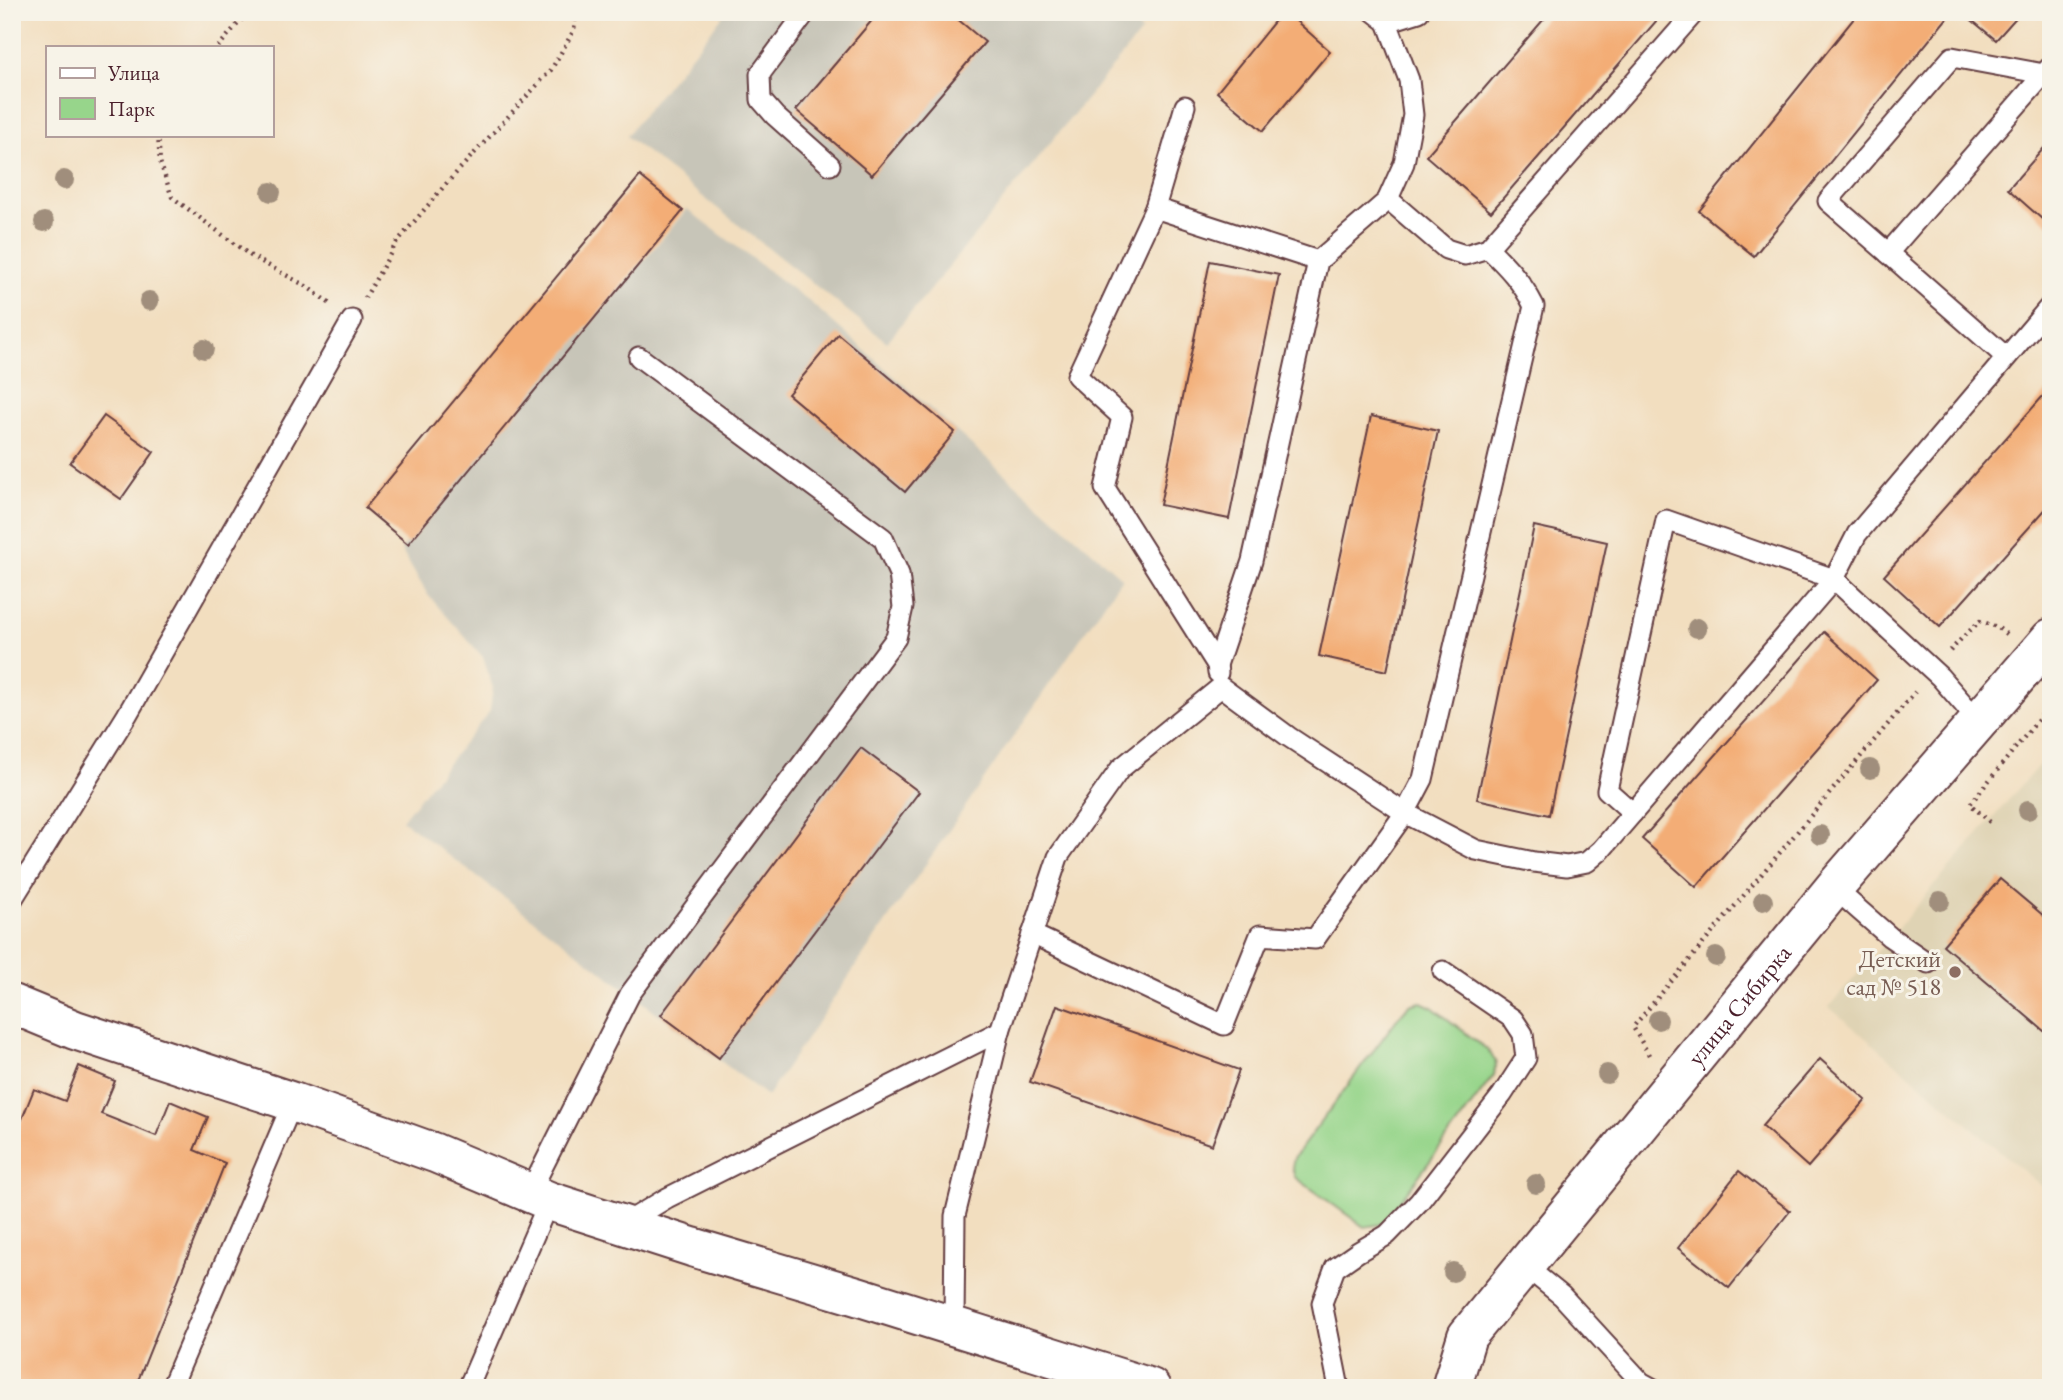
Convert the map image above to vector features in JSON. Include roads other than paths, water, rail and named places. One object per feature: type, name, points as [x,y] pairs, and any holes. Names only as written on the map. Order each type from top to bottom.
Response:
[{"type":"street","name":"улица Сибирка","points":[[1451,1388],[1467,1336],[1834,888],[2051,638]]},
{"type":"street","points":[[12,1004],[75,1030],[293,1102],[435,1153],[540,1196],[623,1224],[1151,1388]]},
{"type":"lane","points":[[806,12],[760,74],[761,100],[830,165]]},
{"type":"lane","points":[[1217,665],[1252,561],[1318,261],[1388,199],[1404,163],[1413,115],[1409,80],[1381,17],[1419,12]]},
{"type":"lane","points":[[1388,199],[1446,249],[1465,255],[1488,248],[1695,12]]},
{"type":"lane","points":[[2006,357],[1828,201],[1952,57],[2047,70]]},
{"type":"lane","points":[[1888,253],[2047,70]]},
{"type":"lane","points":[[1185,106],[1155,208],[1077,376],[1122,417],[1105,488],[1217,665],[1221,687],[1289,737],[1405,813],[1476,850],[1567,866],[1587,862],[1601,850],[1835,579],[1857,534],[2051,304]]},
{"type":"lane","points":[[1155,208],[1318,261]]},
{"type":"lane","points":[[1032,934],[1224,1025],[1260,935],[1315,939],[1405,813],[1423,779],[1534,306],[1512,270],[1488,248]]},
{"type":"lane","points":[[12,900],[127,715],[352,320]]},
{"type":"lane","points":[[468,1388],[540,1196],[629,994],[896,638],[903,607],[899,574],[883,538],[639,357]]},
{"type":"lane","points":[[1633,813],[1606,790],[1666,520],[1835,579],[1934,671],[1979,722]]},
{"type":"lane","points":[[954,1325],[955,1216],[1000,1031],[1058,857],[1120,769],[1221,687]]},
{"type":"lane","points":[[1834,888],[1890,937],[1928,964]]},
{"type":"lane","points":[[1339,1388],[1322,1303],[1335,1269],[1387,1235],[1419,1202],[1502,1095],[1527,1058],[1524,1034],[1513,1019],[1443,971]]},
{"type":"lane","points":[[623,1224],[667,1198],[1000,1031]]},
{"type":"lane","points":[[171,1388],[293,1102]]},
{"type":"lane","points":[[1525,1266],[1562,1296],[1641,1382],[1652,1388]]},
{"type":"place","name":"Детский сад № 518","points":[[1955,972]]}]
